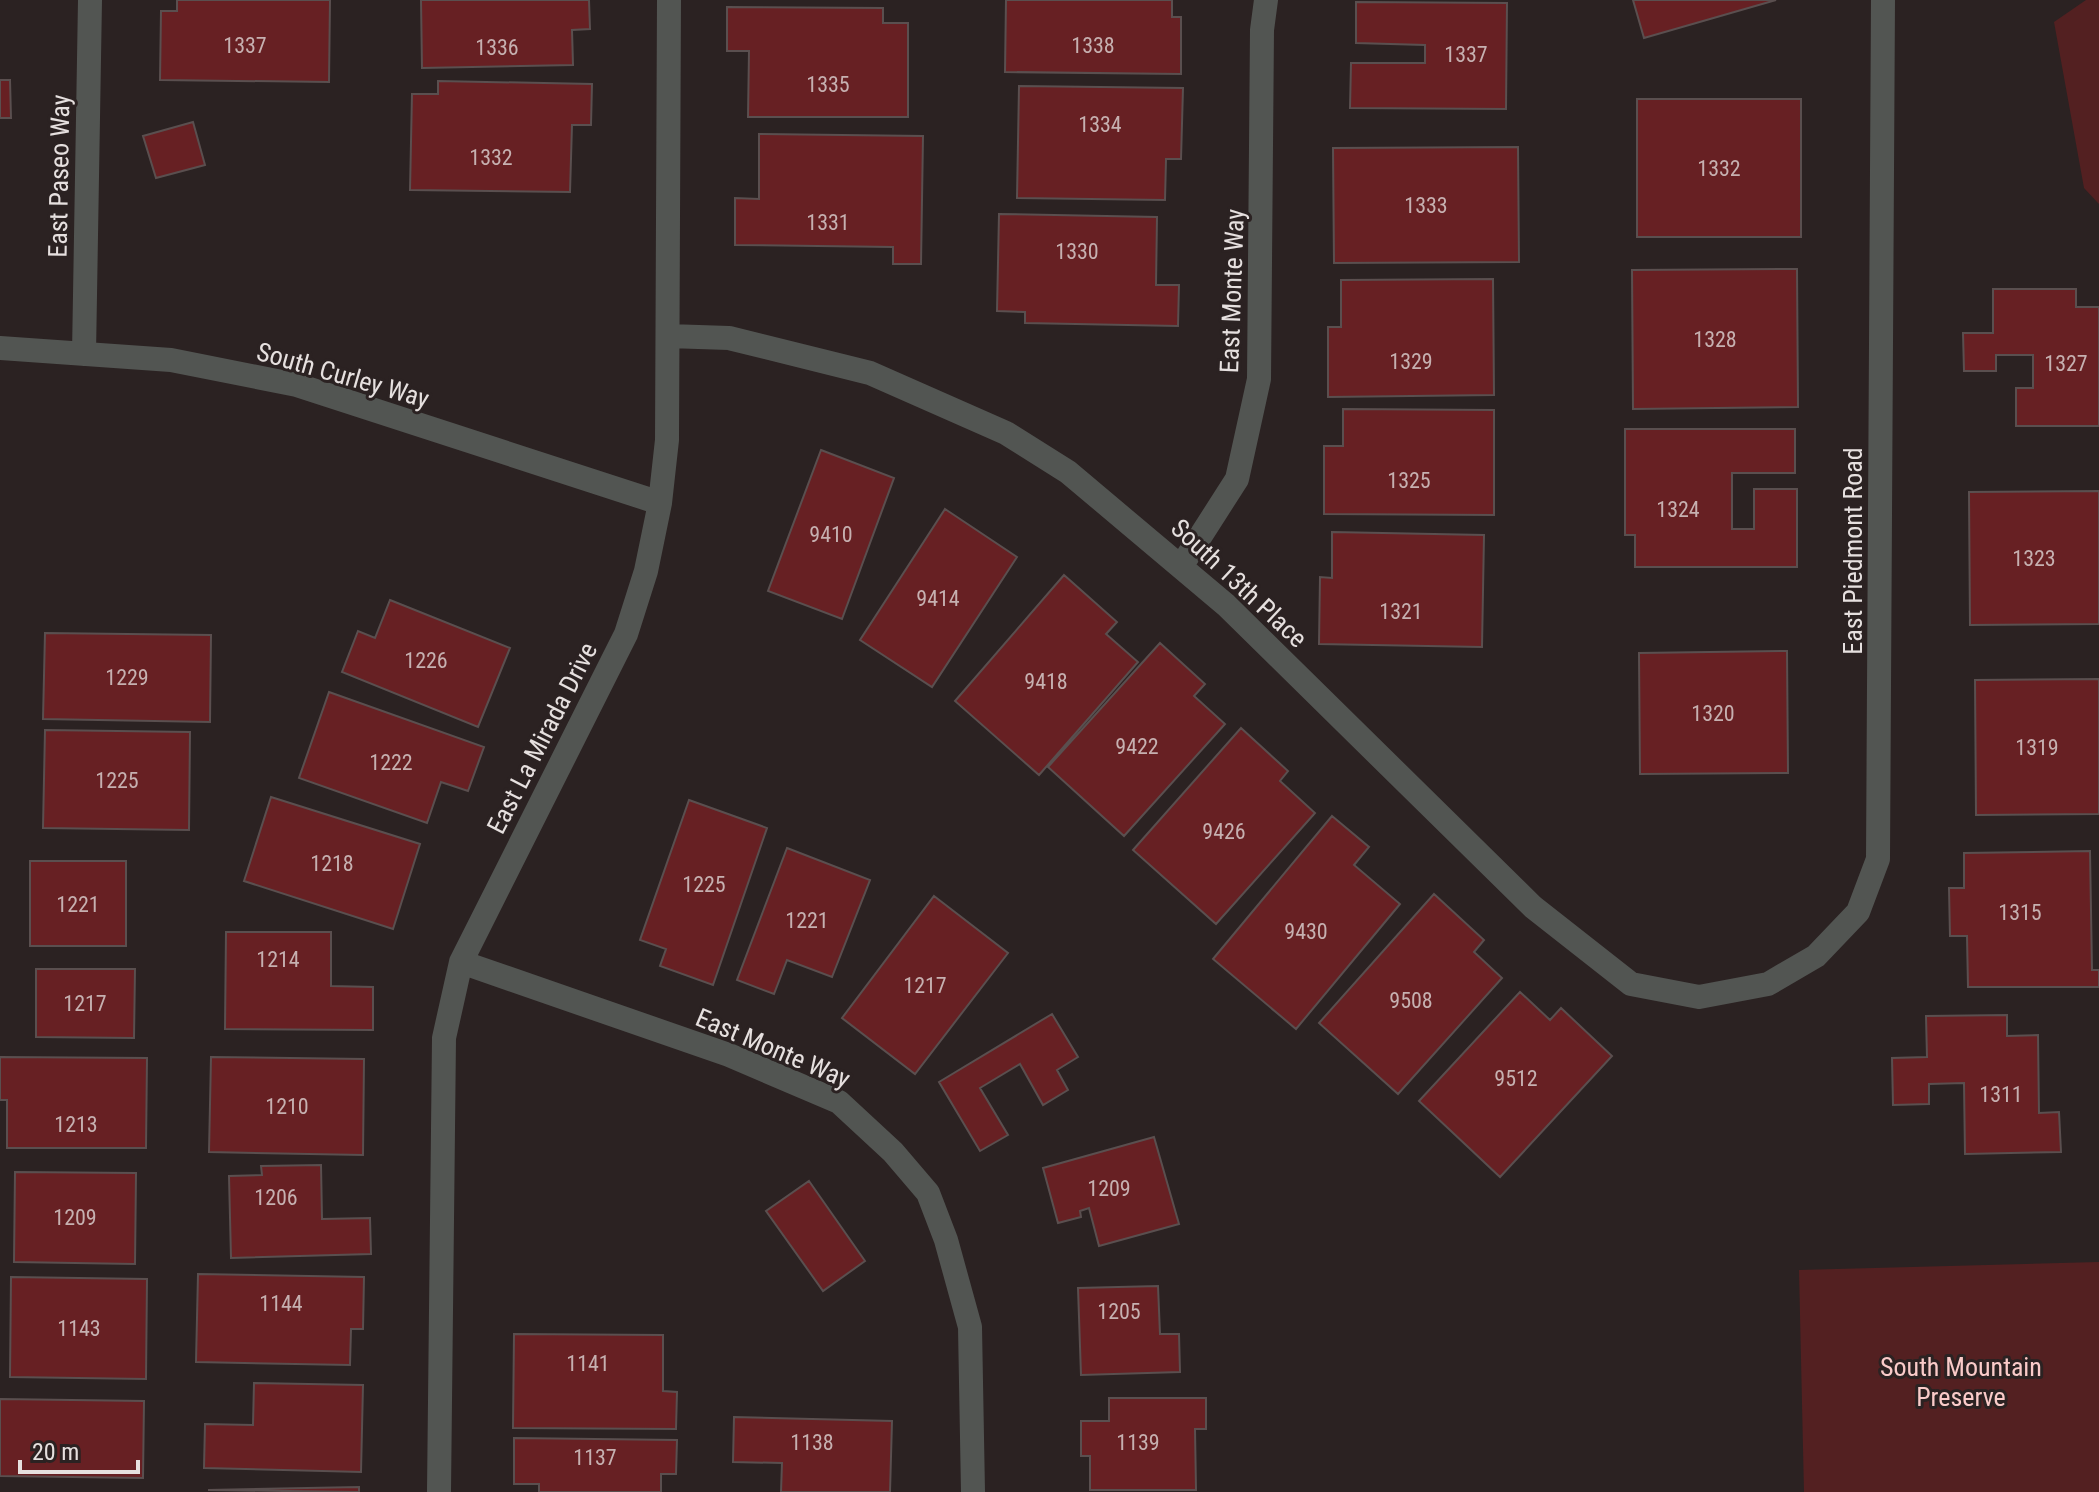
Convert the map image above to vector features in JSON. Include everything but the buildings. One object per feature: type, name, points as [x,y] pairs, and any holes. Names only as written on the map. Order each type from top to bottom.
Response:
[{"type":"street","name":"East Paseo Way","points":[[84,354],[90,0]]},
{"type":"street","name":"East La Mirada Drive","points":[[439,1492],[444,1038],[461,962],[626,634],[646,571],[660,503],[667,440],[669,0]]},
{"type":"street","name":"East Monte Way","points":[[1182,565],[1237,479],[1259,379],[1262,30],[1266,0]]},
{"type":"street","name":"East Piedmont Road","points":[[1699,997],[1768,984],[1816,956],[1858,912],[1878,859],[1883,0]]},
{"type":"street","name":"South 13th Place","points":[[668,336],[729,338],[870,373],[1006,433],[1068,472],[1182,565],[1533,907],[1631,984],[1699,997]]},
{"type":"street","name":"South Curley Way","points":[[0,348],[171,360],[297,385],[530,464],[660,503]]},
{"type":"street","name":"East Monte Way","points":[[461,962],[729,1055],[839,1102],[893,1152],[928,1193],[946,1240],[970,1327],[973,1492]]},
{"type":"green space","points":[[2086,0],[2099,0],[2099,204],[2084,188],[2054,22]]},
{"type":"green space","name":"South Mountain Preserve","points":[[2099,1262],[2099,1492],[1804,1492],[1799,1270]]}]
